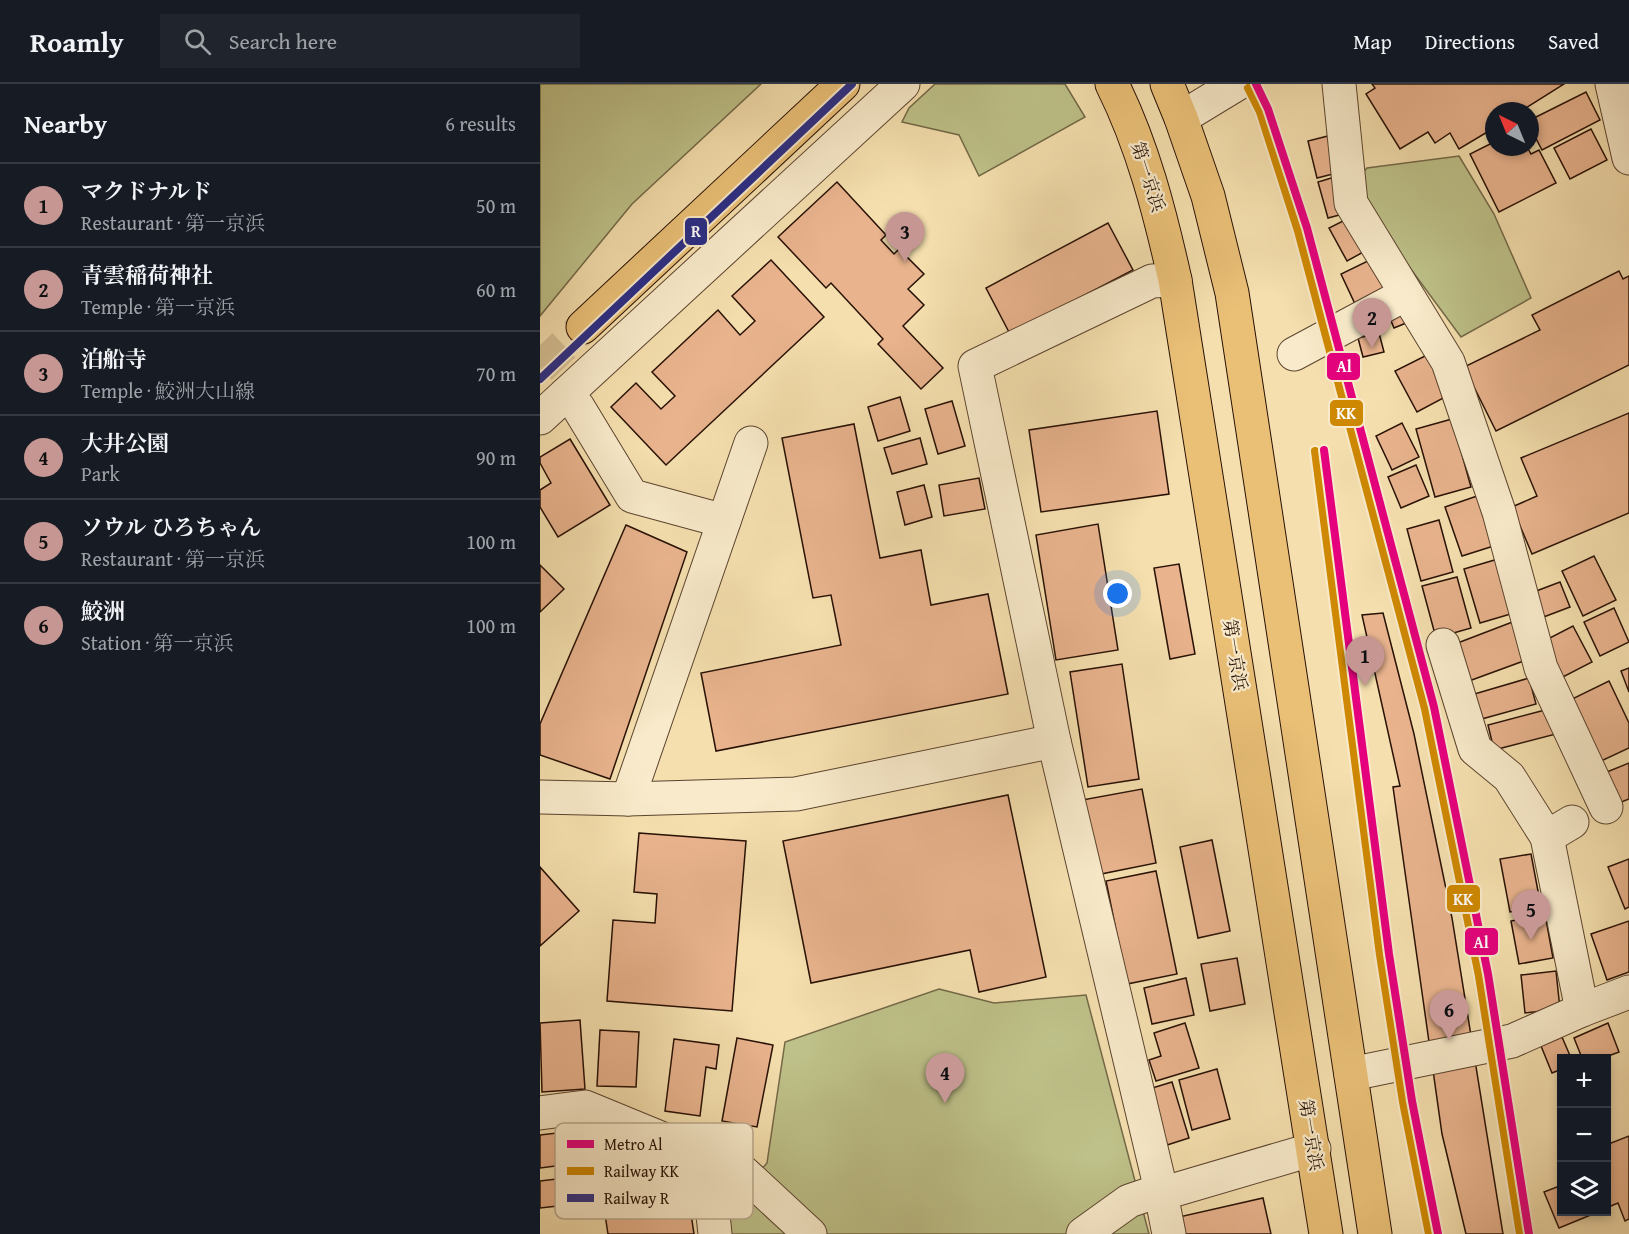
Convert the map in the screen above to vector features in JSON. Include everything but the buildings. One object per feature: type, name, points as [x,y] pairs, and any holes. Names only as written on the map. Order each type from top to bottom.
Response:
[{"type":"main road","points":[[583,327],[843,84]]},
{"type":"main road","name":"第一京浜","points":[[1112,84],[1137,141],[1160,213],[1175,280],[1326,1234]]},
{"type":"main road","points":[[1167,84],[1208,196],[1232,293],[1375,1234]]},
{"type":"street","points":[[540,418],[903,84]]},
{"type":"street","points":[[1181,118],[1237,84]]},
{"type":"street","points":[[1339,84],[1351,203],[1448,362],[1498,512],[1541,668],[1606,807]]},
{"type":"street","points":[[1612,84],[1629,158]]},
{"type":"street","points":[[1169,1234],[1054,741],[975,366],[1152,281],[1175,280]]},
{"type":"street","points":[[1294,354],[1406,294]]},
{"type":"street","points":[[566,394],[578,407],[632,496],[724,521]]},
{"type":"street","points":[[628,799],[751,443]]},
{"type":"street","points":[[1443,645],[1475,748],[1509,777],[1559,830],[1582,1010]]},
{"type":"street","points":[[540,797],[628,799],[796,794],[1054,741]]},
{"type":"street","points":[[1351,1074],[1512,1041],[1629,992]]},
{"type":"street","points":[[540,1113],[585,1107],[623,1123]]},
{"type":"street","points":[[1083,1234],[1130,1201],[1314,1149]]},
{"type":"street","points":[[753,1181],[810,1234]]},
{"type":"street","points":[[713,1219],[715,1234]]},
{"type":"green space","points":[[540,84],[761,84],[632,204],[540,316]]},
{"type":"green space","points":[[935,84],[1065,84],[1085,117],[979,176],[959,135],[902,122],[909,108]]},
{"type":"green space","points":[[1459,156],[1494,214],[1531,298],[1461,337],[1359,199],[1360,176],[1367,168]]},
{"type":"green space","points":[[939,989],[994,1003],[1086,995],[1149,1234],[725,1234],[724,1219],[753,1219],[753,1179],[767,1163],[785,1042]]},
{"type":"tunnel","points":[[540,368],[583,327]]},
{"type":"metro line","name":"Al","points":[[1256,84],[1268,109],[1307,228],[1434,707],[1488,974],[1529,1234]]},
{"type":"metro line","name":"Al","points":[[1324,450],[1389,954],[1412,1101],[1438,1234]]},
{"type":"rail line","name":"R","points":[[540,379],[852,84]]},
{"type":"rail line","name":"KK","points":[[1248,88],[1260,112],[1298,231],[1425,709],[1479,976],[1520,1234]]},
{"type":"rail line","name":"KK","points":[[1315,451],[1380,955],[1403,1102],[1429,1234]]},
{"type":"place","name":"泊船寺","points":[[905,262]]},
{"type":"place","name":"青雲稲荷神社","points":[[1372,348]]},
{"type":"place","name":"マクドナルド","points":[[1365,686]]},
{"type":"place","name":"ソウル ひろちゃん","points":[[1531,940]]},
{"type":"place","name":"鮫洲","points":[[1449,1040]]},
{"type":"place","name":"大井公園","points":[[945,1103]]}]
